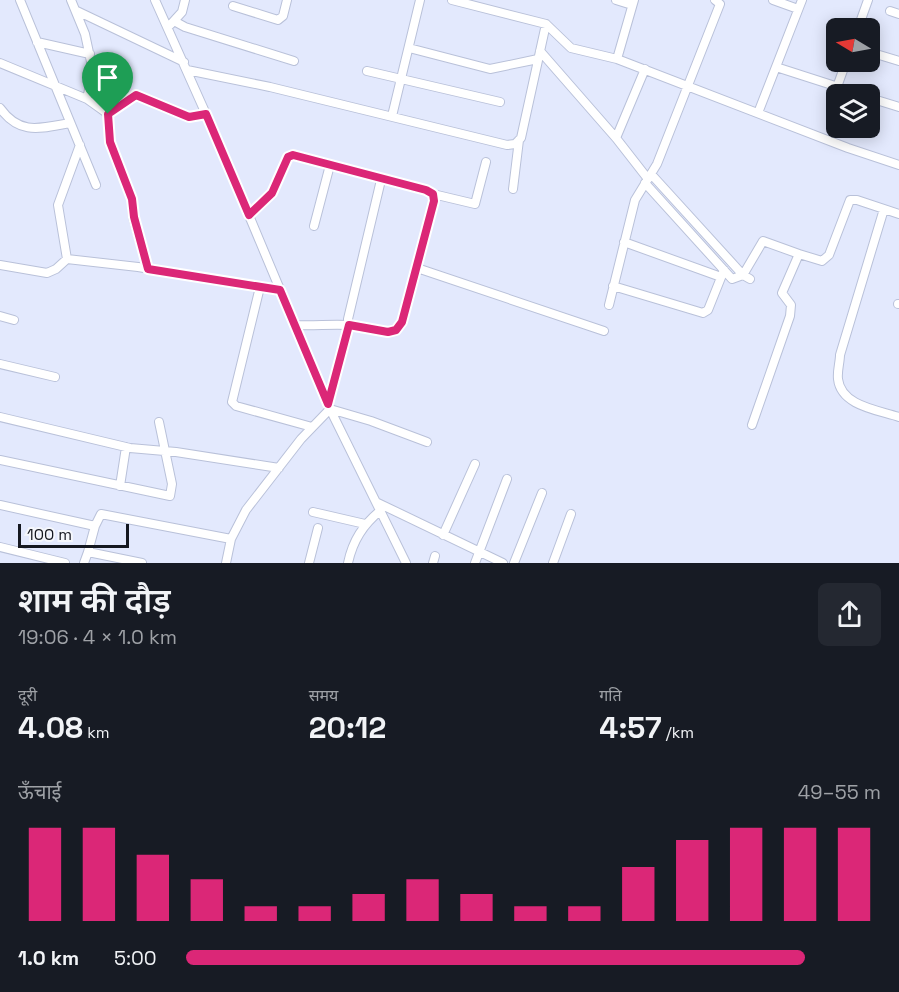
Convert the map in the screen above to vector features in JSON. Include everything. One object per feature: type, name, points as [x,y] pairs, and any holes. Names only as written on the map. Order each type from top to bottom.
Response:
[{"type":"street","points":[[20,0],[96,185]]},
{"type":"street","points":[[71,0],[85,34],[93,71],[87,99]]},
{"type":"street","points":[[155,0],[206,114],[329,406],[406,563]]},
{"type":"street","points":[[168,27],[182,12],[185,0]]},
{"type":"street","points":[[233,6],[278,20],[283,16],[287,0]]},
{"type":"street","points":[[392,116],[420,0]]},
{"type":"street","points":[[452,0],[546,24],[571,48],[618,59],[848,148],[899,165]]},
{"type":"street","points":[[616,0],[633,3],[618,59]]},
{"type":"street","points":[[609,305],[635,200],[657,164],[720,4],[715,0]]},
{"type":"street","points":[[773,0],[798,9]]},
{"type":"street","points":[[758,113],[802,0]]},
{"type":"street","points":[[862,18],[868,0]]},
{"type":"street","points":[[77,11],[185,66],[507,145],[519,140]]},
{"type":"street","points":[[890,11],[899,14]]},
{"type":"street","points":[[174,21],[185,27],[294,61]]},
{"type":"street","points":[[513,189],[519,140],[546,24]]},
{"type":"street","points":[[37,42],[90,54]]},
{"type":"street","points":[[409,48],[490,69],[539,55]]},
{"type":"street","points":[[539,55],[616,138],[722,274]]},
{"type":"street","points":[[880,55],[899,61]]},
{"type":"street","points":[[0,63],[87,99],[108,114]]},
{"type":"street","points":[[776,67],[828,84]]},
{"type":"street","points":[[616,138],[645,69]]},
{"type":"street","points":[[367,71],[500,102]]},
{"type":"street","points":[[108,114],[136,95],[189,117],[206,114]]},
{"type":"street","points":[[880,101],[899,107]]},
{"type":"street","points":[[0,108],[5,116],[28,129],[70,123]]},
{"type":"street","points":[[108,114],[110,142],[132,199],[134,217],[148,269]]},
{"type":"street","points":[[67,260],[58,205],[80,145]]},
{"type":"street","points":[[249,215],[272,193],[288,157],[293,155],[475,204],[486,162]]},
{"type":"street","points":[[314,226],[330,165]]},
{"type":"street","points":[[648,179],[746,277]]},
{"type":"street","points":[[226,563],[231,539],[246,510],[329,406],[381,180]]},
{"type":"street","points":[[295,325],[317,327],[349,325],[388,332],[396,330],[402,322],[417,268],[434,201],[433,194]]},
{"type":"street","points":[[746,277],[764,241],[822,261],[829,255],[850,200],[857,200],[899,214]]},
{"type":"street","points":[[884,208],[840,355],[838,380],[843,394],[854,402],[899,417]]},
{"type":"street","points":[[624,242],[732,279],[746,277]]},
{"type":"street","points":[[752,425],[790,316],[791,305],[782,293],[799,254]]},
{"type":"street","points":[[0,265],[47,273],[67,260],[148,269],[280,290]]},
{"type":"street","points":[[417,268],[604,331]]},
{"type":"street","points":[[613,286],[703,313],[708,309],[722,274]]},
{"type":"street","points":[[260,287],[232,402],[236,406],[312,427]]},
{"type":"street","points":[[0,316],[14,320]]},
{"type":"street","points":[[0,364],[55,377]]},
{"type":"street","points":[[329,406],[427,442]]},
{"type":"street","points":[[0,417],[126,447],[279,468]]},
{"type":"street","points":[[0,460],[170,496],[172,484],[159,422]]},
{"type":"street","points":[[120,486],[126,447]]},
{"type":"street","points":[[443,535],[475,464]]},
{"type":"street","points":[[475,563],[507,479]]},
{"type":"street","points":[[514,563],[542,493]]},
{"type":"street","points":[[0,505],[95,526]]},
{"type":"street","points":[[348,563],[352,547],[365,524],[379,507]]},
{"type":"street","points":[[379,507],[503,563]]},
{"type":"street","points":[[313,512],[365,524]]},
{"type":"street","points":[[84,563],[101,514],[231,539]]},
{"type":"street","points":[[553,563],[571,514]]},
{"type":"street","points":[[309,563],[318,528]]},
{"type":"street","points":[[0,547],[65,563]]},
{"type":"street","points":[[88,552],[142,563]]},
{"type":"route","points":[[140,95],[182,115],[193,117],[206,114],[249,215],[272,193],[284,164],[288,157],[293,155],[426,190],[433,194],[434,201],[402,322],[396,330],[388,332],[349,325],[328,404],[280,290],[148,269],[134,217],[132,199],[110,142],[108,114],[132,96],[140,95]]}]
